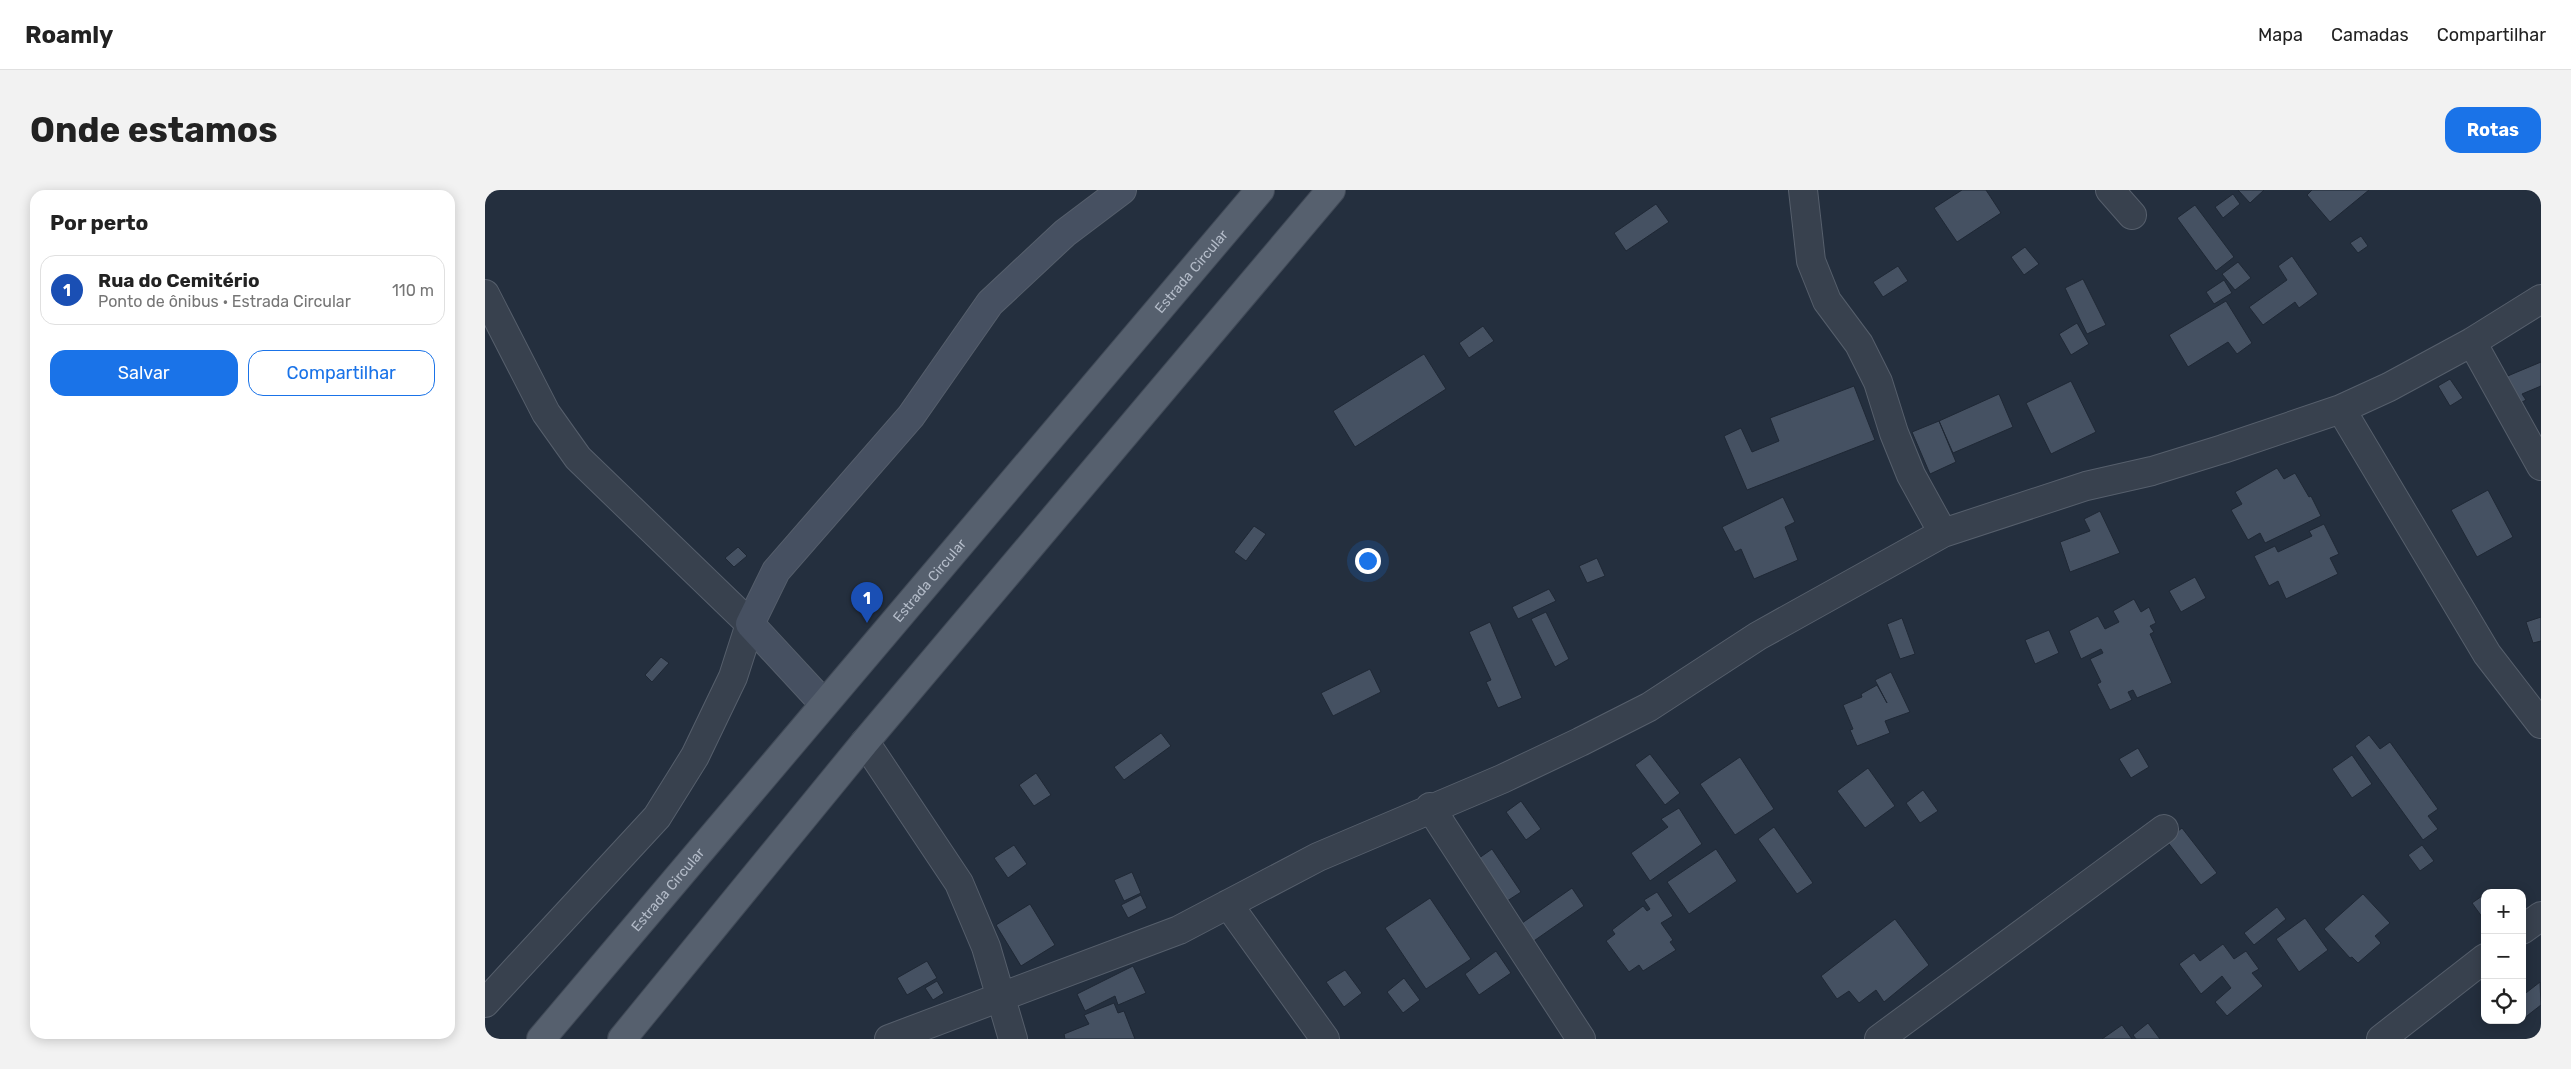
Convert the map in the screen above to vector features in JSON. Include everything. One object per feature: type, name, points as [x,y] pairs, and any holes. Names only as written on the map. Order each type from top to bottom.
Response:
[{"type":"main road","name":"Estrada Circular","points":[[541,1039],[1259,190]]},
{"type":"main road","points":[[622,1039],[865,742],[1331,190]]},
{"type":"street","points":[[485,1003],[657,817],[695,756],[733,677],[750,624],[776,571],[911,416],[990,303],[1065,233],[1122,190]]},
{"type":"street","points":[[1803,190],[1811,261],[1827,301],[1859,344],[1878,382],[1894,433],[1911,475],[1943,532]]},
{"type":"street","points":[[2110,190],[2132,215]]},
{"type":"street","points":[[485,294],[547,413],[578,458],[750,624],[825,704]]},
{"type":"street","points":[[889,1039],[1179,930],[1318,857],[1430,807],[1502,779],[1649,707],[1758,636],[1943,532],[2086,486],[2152,471],[2341,409],[2389,387],[2472,342],[2541,299]]},
{"type":"street","points":[[2472,342],[2541,466]]},
{"type":"street","points":[[2341,409],[2487,654],[2541,724]]},
{"type":"street","points":[[865,742],[959,883],[986,947],[1013,1039]]},
{"type":"street","points":[[1430,807],[1581,1039]]},
{"type":"street","points":[[1879,1039],[2164,829]]},
{"type":"street","points":[[1228,904],[1325,1039]]},
{"type":"street","points":[[2526,927],[2541,916]]},
{"type":"street","points":[[2381,1039],[2481,961]]},
{"type":"building","points":[[1962,190],[1986,190],[2001,213],[1957,242],[1934,208]]},
{"type":"building","points":[[2238,190],[2264,190],[2250,203]]},
{"type":"building","points":[[2312,190],[2369,190],[2330,222],[2307,195]]},
{"type":"building","points":[[2233,194],[2240,204],[2223,218],[2215,207]]},
{"type":"building","points":[[1656,204],[1669,222],[1626,251],[1614,233]]},
{"type":"building","points":[[2195,205],[2234,257],[2216,271],[2177,218]]},
{"type":"building","points":[[2361,236],[2368,246],[2358,253],[2350,243]]},
{"type":"building","points":[[2025,247],[2039,264],[2024,275],[2011,257]]},
{"type":"building","points":[[2292,256],[2318,294],[2299,308],[2295,302],[2263,325],[2249,307],[2287,280],[2278,266]]},
{"type":"building","points":[[2238,262],[2251,278],[2235,290],[2222,274]]},
{"type":"building","points":[[1898,266],[1908,281],[1883,297],[1873,282]]},
{"type":"building","points":[[2083,279],[2106,325],[2087,334],[2065,288]]},
{"type":"building","points":[[2224,280],[2232,293],[2214,304],[2206,292]]},
{"type":"building","points":[[2226,301],[2252,343],[2237,354],[2228,342],[2188,367],[2169,335]]},
{"type":"building","points":[[2077,323],[2089,344],[2071,355],[2059,334]]},
{"type":"building","points":[[1483,326],[1494,341],[1469,358],[1459,343]]},
{"type":"building","points":[[1424,354],[1446,389],[1355,447],[1333,411]]},
{"type":"building","points":[[2541,362],[2541,386],[2522,394],[2526,400],[2512,407],[2498,380]]},
{"type":"building","points":[[2450,379],[2463,398],[2450,406],[2438,386]]},
{"type":"building","points":[[2071,381],[2096,432],[2051,454],[2026,403]]},
{"type":"building","points":[[1854,386],[1875,440],[1747,490],[1724,436],[1741,428],[1752,452],[1779,441],[1770,418]]},
{"type":"building","points":[[1999,394],[2013,427],[1953,453],[1939,421]]},
{"type":"building","points":[[1939,421],[1956,462],[1930,474],[1912,432]]},
{"type":"building","points":[[2277,468],[2284,479],[2295,473],[2309,497],[2311,496],[2321,516],[2265,543],[2260,533],[2248,540],[2231,510],[2242,504],[2235,492]]},
{"type":"building","points":[[2488,490],[2513,537],[2477,557],[2451,510]]},
{"type":"building","points":[[1783,497],[1795,522],[1785,527],[1798,560],[1754,579],[1741,549],[1735,552],[1722,527]]},
{"type":"building","points":[[2100,511],[2120,553],[2070,572],[2060,542],[2090,531],[2084,519]]},
{"type":"building","points":[[2324,524],[2339,554],[2330,558],[2338,574],[2286,599],[2278,581],[2269,586],[2254,556],[2275,546],[2278,552],[2312,536],[2309,531]]},
{"type":"building","points":[[1254,526],[1266,534],[1246,561],[1234,552]]},
{"type":"building","points":[[738,547],[747,556],[734,567],[725,558]]},
{"type":"building","points":[[1597,558],[1605,576],[1587,583],[1579,566]]},
{"type":"building","points":[[2195,577],[2206,598],[2181,612],[2169,591]]},
{"type":"building","points":[[1549,589],[1556,601],[1518,619],[1512,607]]},
{"type":"building","points":[[2134,599],[2141,612],[2149,607],[2156,623],[2150,626],[2154,632],[2150,634],[2172,683],[2137,698],[2133,690],[2128,692],[2132,700],[2110,710],[2097,684],[2101,682],[2090,659],[2103,653],[2101,649],[2081,659],[2069,631],[2098,616],[2105,629],[2119,622],[2113,611]]},
{"type":"building","points":[[1546,612],[1569,659],[1555,667],[1531,619]]},
{"type":"building","points":[[2541,617],[2541,641],[2533,643],[2526,622]]},
{"type":"building","points":[[1902,618],[1915,654],[1900,659],[1887,624]]},
{"type":"building","points":[[1490,622],[1522,698],[1498,708],[1486,682],[1491,680],[1469,632]]},
{"type":"building","points":[[2049,630],[2059,653],[2035,664],[2025,640]]},
{"type":"building","points":[[661,657],[669,663],[652,682],[645,675]]},
{"type":"building","points":[[1370,669],[1381,692],[1333,716],[1321,693]]},
{"type":"building","points":[[1891,672],[1910,712],[1885,721],[1890,733],[1857,746],[1850,730],[1853,729],[1843,705],[1862,697],[1861,694],[1877,685],[1887,703],[1875,680]]},
{"type":"building","points":[[1161,733],[1171,746],[1124,780],[1114,767]]},
{"type":"building","points":[[2369,735],[2380,749],[2390,742],[2438,809],[2428,816],[2438,829],[2423,840],[2355,746]]},
{"type":"building","points":[[2138,748],[2149,767],[2131,778],[2119,759]]},
{"type":"building","points":[[1650,754],[1680,793],[1665,805],[1635,765]]},
{"type":"building","points":[[2352,755],[2372,784],[2352,798],[2332,769]]},
{"type":"building","points":[[1740,757],[1774,809],[1735,835],[1700,784]]},
{"type":"building","points":[[1868,768],[1895,806],[1865,828],[1837,791]]},
{"type":"building","points":[[1036,773],[1051,795],[1034,806],[1019,785]]},
{"type":"building","points":[[1923,790],[1938,811],[1920,823],[1906,803]]},
{"type":"building","points":[[1521,801],[1541,829],[1526,840],[1506,812]]},
{"type":"building","points":[[1679,808],[1702,844],[1650,881],[1631,853],[1668,827],[1661,819]]},
{"type":"building","points":[[1774,827],[1813,883],[1797,894],[1758,839]]},
{"type":"building","points":[[2182,828],[2217,873],[2201,885],[2166,840]]},
{"type":"building","points":[[1014,845],[1027,864],[1008,878],[994,858]]},
{"type":"building","points":[[2422,845],[2434,861],[2420,871],[2408,855]]},
{"type":"building","points":[[1492,849],[1521,892],[1501,905],[1472,863]]},
{"type":"building","points":[[1716,849],[1737,881],[1689,914],[1667,882]]},
{"type":"building","points":[[1132,872],[1141,893],[1124,901],[1114,880]]},
{"type":"building","points":[[1572,888],[1584,906],[1528,945],[1515,928]]},
{"type":"building","points":[[1657,892],[1673,916],[1661,923],[1673,940],[1670,942],[1676,950],[1643,971],[1639,965],[1629,972],[1606,941],[1615,934],[1612,930],[1643,906],[1647,911],[1650,909],[1644,900]]},
{"type":"building","points":[[2363,894],[2390,923],[2375,936],[2381,943],[2358,963],[2352,957],[2350,958],[2324,929]]},
{"type":"building","points":[[1141,895],[1147,908],[1128,918],[1121,905]]},
{"type":"building","points":[[2481,897],[2481,915],[2472,903]]},
{"type":"building","points":[[1430,898],[1471,959],[1426,989],[1385,928]]},
{"type":"building","points":[[1030,904],[1055,945],[1021,966],[996,925]]},
{"type":"building","points":[[2277,907],[2286,919],[2254,945],[2244,933]]},
{"type":"building","points":[[2305,918],[2328,950],[2299,972],[2276,939]]},
{"type":"building","points":[[1895,919],[1929,965],[1884,1002],[1876,990],[1859,1003],[1849,991],[1837,999],[1821,976]]},
{"type":"building","points":[[2223,944],[2234,959],[2246,951],[2259,969],[2252,973],[2263,986],[2227,1016],[2215,1002],[2231,988],[2222,976],[2201,994],[2179,964],[2194,953],[2200,961]]},
{"type":"building","points":[[1496,951],[1511,973],[1479,995],[1465,974]]},
{"type":"building","points":[[927,961],[937,978],[907,995],[897,978]]},
{"type":"building","points":[[1133,966],[1146,993],[1118,1005],[1115,996],[1085,1011],[1077,994]]},
{"type":"building","points":[[1345,970],[1362,993],[1344,1007],[1326,982]]},
{"type":"building","points":[[1404,978],[1420,1000],[1403,1013],[1387,992]]},
{"type":"building","points":[[937,981],[944,993],[933,1000],[925,988]]},
{"type":"building","points":[[2540,982],[2541,1005],[2526,1017],[2526,993]]},
{"type":"building","points":[[1114,1003],[1118,1013],[1124,1011],[1135,1039],[1065,1039],[1064,1034],[1089,1024],[1084,1015]]},
{"type":"building","points":[[2148,1023],[2160,1039],[2136,1039],[2133,1035]]},
{"type":"building","points":[[2122,1025],[2132,1039],[2102,1039]]},
{"type":"place","name":"Rua do Cemitério","points":[[867,623]]}]
